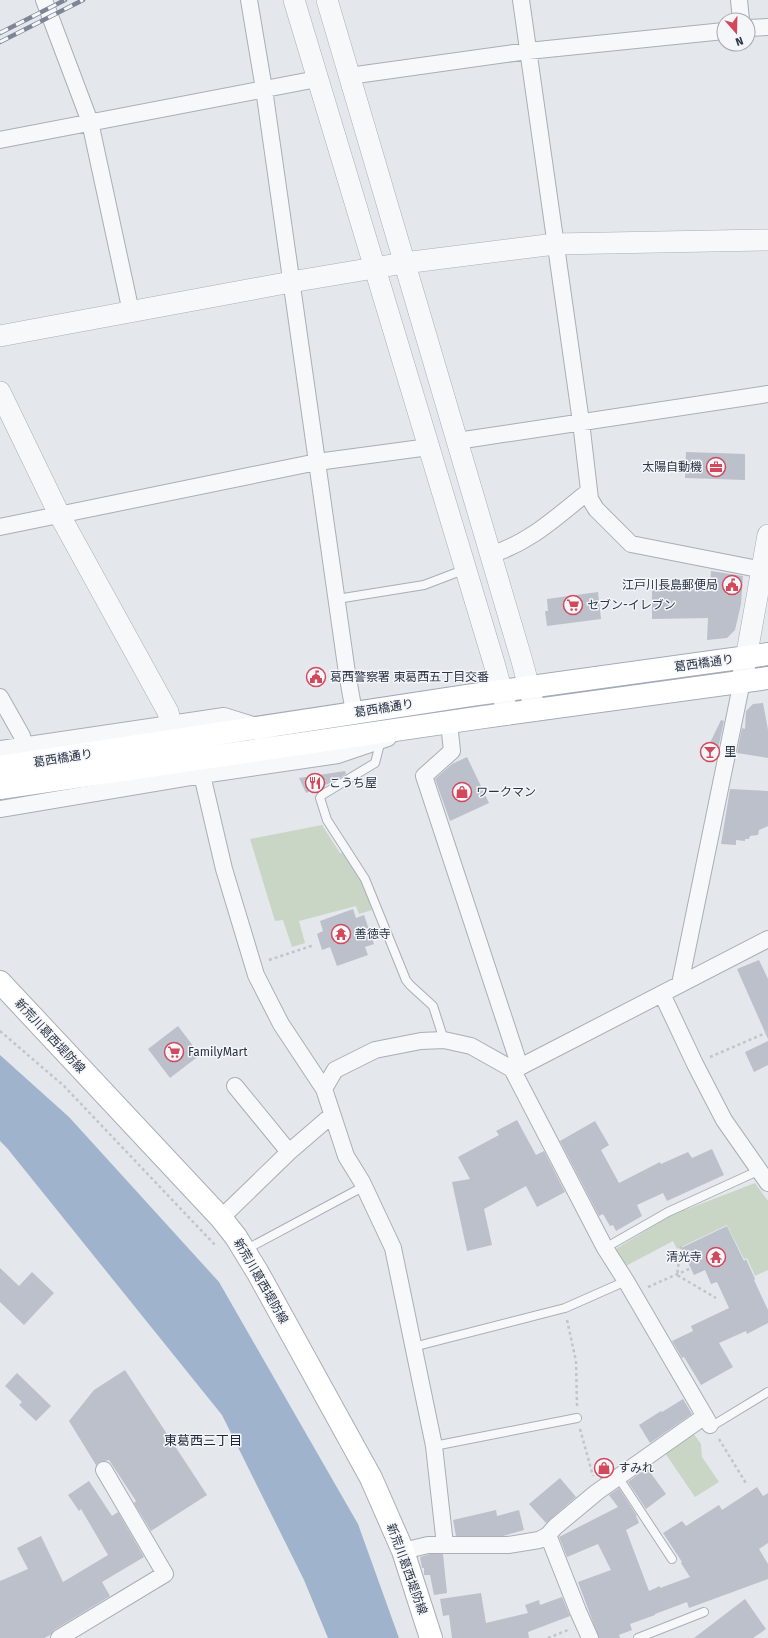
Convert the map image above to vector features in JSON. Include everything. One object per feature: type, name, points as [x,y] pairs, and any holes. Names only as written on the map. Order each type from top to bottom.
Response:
[{"type":"main road","name":"葛西橋通り","points":[[0,767],[354,712],[768,654]]},
{"type":"main road","name":"葛西橋通り","points":[[0,788],[535,710],[768,678]]},
{"type":"main road","name":"新荒川葛西堤防線","points":[[0,982],[221,1218],[244,1250],[371,1478],[403,1551],[431,1638]]},
{"type":"street","points":[[44,0],[90,122],[131,312]]},
{"type":"street","points":[[249,0],[264,89],[337,600],[346,673],[354,712]]},
{"type":"street","points":[[294,0],[466,569],[508,714]]},
{"type":"street","points":[[327,0],[535,710]]},
{"type":"street","points":[[521,0],[581,422],[590,499],[596,509],[631,544],[753,568],[764,573]]},
{"type":"street","points":[[739,0],[740,12]]},
{"type":"street","points":[[756,28],[768,27]]},
{"type":"street","points":[[349,76],[528,51],[716,32]]},
{"type":"street","points":[[0,140],[317,79]]},
{"type":"street","points":[[0,336],[291,282],[404,263],[555,244],[768,240]]},
{"type":"street","points":[[0,392],[59,514],[168,712],[171,725]]},
{"type":"street","points":[[457,442],[768,394]]},
{"type":"street","points":[[0,526],[317,462],[429,447]]},
{"type":"street","points":[[490,555],[508,550],[533,536],[589,491]]},
{"type":"street","points":[[680,984],[764,573],[768,535]]},
{"type":"street","points":[[0,696],[22,736],[24,746]]},
{"type":"street","points":[[0,750],[224,716],[260,727]]},
{"type":"street","points":[[403,1551],[428,1545],[511,1545],[539,1540],[548,1535],[555,1527],[597,1492],[618,1477],[708,1420],[605,1248],[516,1068],[424,776],[452,752],[449,723]]},
{"type":"street","points":[[0,809],[202,775],[338,756],[416,728]]},
{"type":"street","points":[[202,775],[224,869],[256,975],[281,1024],[324,1089],[346,1156],[362,1182],[393,1248],[434,1446],[444,1545]]},
{"type":"street","points":[[516,1068],[768,939]]},
{"type":"street","points":[[662,994],[695,1064],[724,1120],[765,1173]]},
{"type":"street","points":[[324,1089],[335,1070],[375,1050],[421,1041],[444,1040],[471,1046],[516,1068]]},
{"type":"street","points":[[235,1086],[289,1152]]},
{"type":"street","points":[[221,1218],[289,1152],[332,1115]]},
{"type":"street","points":[[59,1638],[165,1574],[104,1470]]},
{"type":"street","points":[[548,1535],[587,1631]]},
{"type":"lane","points":[[337,600],[424,585],[466,569]]},
{"type":"lane","points":[[381,740],[375,763],[322,795],[320,798],[327,820],[365,879],[406,980],[433,1006],[444,1040]]},
{"type":"lane","points":[[605,1248],[668,1212],[765,1173]]},
{"type":"lane","points":[[244,1250],[359,1189],[362,1182]]},
{"type":"lane","points":[[414,1347],[564,1308],[630,1288]]},
{"type":"lane","points":[[708,1420],[712,1426],[768,1392]]},
{"type":"lane","points":[[434,1446],[577,1418]]},
{"type":"lane","points":[[618,1477],[672,1559]]},
{"type":"lane","points":[[638,1638],[704,1612]]},
{"type":"path","points":[[252,965],[314,945]]},
{"type":"path","points":[[0,1031],[64,1086],[220,1250]]},
{"type":"path","points":[[695,1064],[768,1032]]},
{"type":"path","points":[[677,1274],[681,1246]]},
{"type":"path","points":[[630,1288],[689,1269]]},
{"type":"path","points":[[677,1274],[716,1298]]},
{"type":"path","points":[[564,1308],[576,1361],[577,1418],[597,1492]]},
{"type":"path","points":[[708,1420],[747,1485]]},
{"type":"path","points":[[548,1638],[587,1631]]},
{"type":"green space","points":[[322,825],[340,853],[343,853],[361,877],[372,910],[359,914],[356,906],[299,921],[305,943],[292,947],[283,920],[275,921],[250,839]]},
{"type":"green space","points":[[755,1183],[768,1201],[768,1270],[755,1276],[747,1258],[744,1259],[727,1225],[677,1249],[673,1241],[624,1267],[614,1250],[683,1208],[685,1210]]},
{"type":"green space","points":[[693,1433],[701,1444],[702,1457],[719,1482],[695,1497],[665,1453]]},
{"type":"water","points":[[0,1055],[69,1117],[219,1282],[358,1524],[399,1638],[328,1638],[304,1580],[222,1415],[0,1141]]},
{"type":"building","points":[[686,452],[745,454],[745,480],[685,478]]},
{"type":"building","points":[[711,571],[743,576],[741,604],[735,630],[727,638],[707,640],[708,618],[652,619],[652,589],[710,588]]},
{"type":"building","name":"セブン-イレブン","points":[[598,592],[601,619],[547,626],[545,611],[548,611],[547,599]]},
{"type":"building","points":[[763,703],[768,730],[768,758],[737,753],[742,728],[745,729],[746,711],[753,704]]},
{"type":"building","points":[[721,720],[724,721],[718,749],[708,747]]},
{"type":"building","points":[[467,757],[489,803],[450,821],[435,779],[452,764]]},
{"type":"building","points":[[345,771],[346,774],[335,781],[306,793],[299,778]]},
{"type":"building","points":[[730,789],[768,791],[768,826],[759,830],[758,835],[750,836],[749,839],[745,839],[745,841],[736,840],[736,845],[721,844]]},
{"type":"building","points":[[353,909],[356,918],[364,915],[374,944],[365,947],[368,955],[337,966],[330,947],[322,950],[317,934],[323,931],[320,921]]},
{"type":"building","points":[[759,960],[768,979],[768,1039],[737,969]]},
{"type":"building","name":"FamilyMart","points":[[178,1026],[200,1055],[170,1078],[148,1049]]},
{"type":"building","points":[[768,1041],[768,1065],[754,1072],[745,1052]]},
{"type":"building","points":[[517,1120],[536,1155],[544,1151],[565,1192],[537,1207],[526,1186],[484,1209],[492,1245],[467,1251],[452,1182],[470,1179],[458,1157],[499,1135],[496,1131]]},
{"type":"building","points":[[595,1121],[609,1145],[601,1150],[619,1183],[660,1162],[661,1164],[688,1152],[692,1158],[712,1149],[724,1175],[667,1201],[663,1193],[637,1205],[642,1216],[616,1231],[613,1225],[610,1226],[603,1214],[599,1216],[560,1141]]},
{"type":"building","points":[[727,1226],[744,1261],[746,1259],[755,1279],[754,1280],[768,1310],[768,1323],[747,1334],[746,1331],[719,1343],[733,1367],[701,1385],[684,1357],[682,1358],[672,1341],[693,1331],[691,1326],[729,1308],[717,1282],[711,1284],[705,1270],[694,1275],[681,1248]]},
{"type":"building","points":[[0,1268],[19,1286],[32,1272],[54,1293],[24,1325],[0,1302]]},
{"type":"building","points":[[125,1370],[207,1495],[151,1531],[134,1503],[136,1501],[109,1460],[100,1462],[96,1465],[69,1421],[94,1390]]},
{"type":"building","points":[[17,1373],[51,1406],[36,1421],[19,1405],[22,1402],[5,1386]]},
{"type":"building","points":[[683,1399],[692,1414],[650,1443],[639,1425]]},
{"type":"building","points":[[609,1462],[613,1469],[601,1477],[597,1468]]},
{"type":"building","points":[[647,1468],[666,1494],[646,1509],[628,1482]]},
{"type":"building","points":[[560,1478],[576,1497],[546,1523],[529,1504]]},
{"type":"building","points":[[89,1481],[112,1516],[118,1512],[144,1557],[102,1582],[110,1596],[54,1630],[50,1635],[44,1638],[0,1638],[0,1581],[28,1569],[17,1548],[41,1536],[63,1582],[108,1555],[81,1509],[79,1511],[68,1495]]},
{"type":"building","points":[[757,1487],[763,1496],[768,1493],[768,1543],[759,1549],[768,1564],[768,1579],[689,1608],[687,1602],[655,1614],[630,1624],[632,1630],[619,1635],[620,1638],[599,1638],[578,1582],[611,1570],[598,1544],[567,1557],[559,1537],[618,1507],[609,1495],[619,1488],[637,1516],[639,1523],[626,1530],[649,1591],[690,1577],[663,1533],[682,1521],[686,1526],[719,1505],[722,1510]]},
{"type":"building","points":[[496,1510],[497,1516],[519,1510],[524,1530],[503,1536],[456,1536],[453,1520]]},
{"type":"building","points":[[430,1554],[443,1554],[447,1593],[434,1595],[430,1575],[424,1575],[424,1568],[422,1568],[420,1557]]},
{"type":"building","points":[[481,1593],[486,1623],[528,1613],[525,1605],[539,1600],[540,1605],[562,1597],[570,1616],[528,1632],[529,1638],[452,1638],[449,1615],[443,1616],[440,1599]]},
{"type":"building","points":[[745,1599],[766,1629],[753,1638],[694,1638]]},
{"type":"railway","points":[[0,33],[65,0]]},
{"type":"railway","points":[[0,42],[83,0]]},
{"type":"place","name":"太陽自動機","points":[[716,467]]},
{"type":"place","name":"江戸川長島郵便局","points":[[732,585]]},
{"type":"place","name":"セブン-イレブン","points":[[573,605]]},
{"type":"place","name":"葛西警察署 東葛西五丁目交番","points":[[316,677]]},
{"type":"place","name":"里","points":[[710,752]]},
{"type":"place","name":"こうち屋","points":[[315,783]]},
{"type":"place","name":"ワークマン","points":[[462,792]]},
{"type":"place","name":"善徳寺","points":[[341,934]]},
{"type":"place","name":"FamilyMart","points":[[174,1052]]},
{"type":"place","name":"清光寺","points":[[716,1257]]},
{"type":"place","name":"すみれ","points":[[604,1468]]},
{"type":"district","name":"東葛西三丁目","points":[[203,1440]]}]
